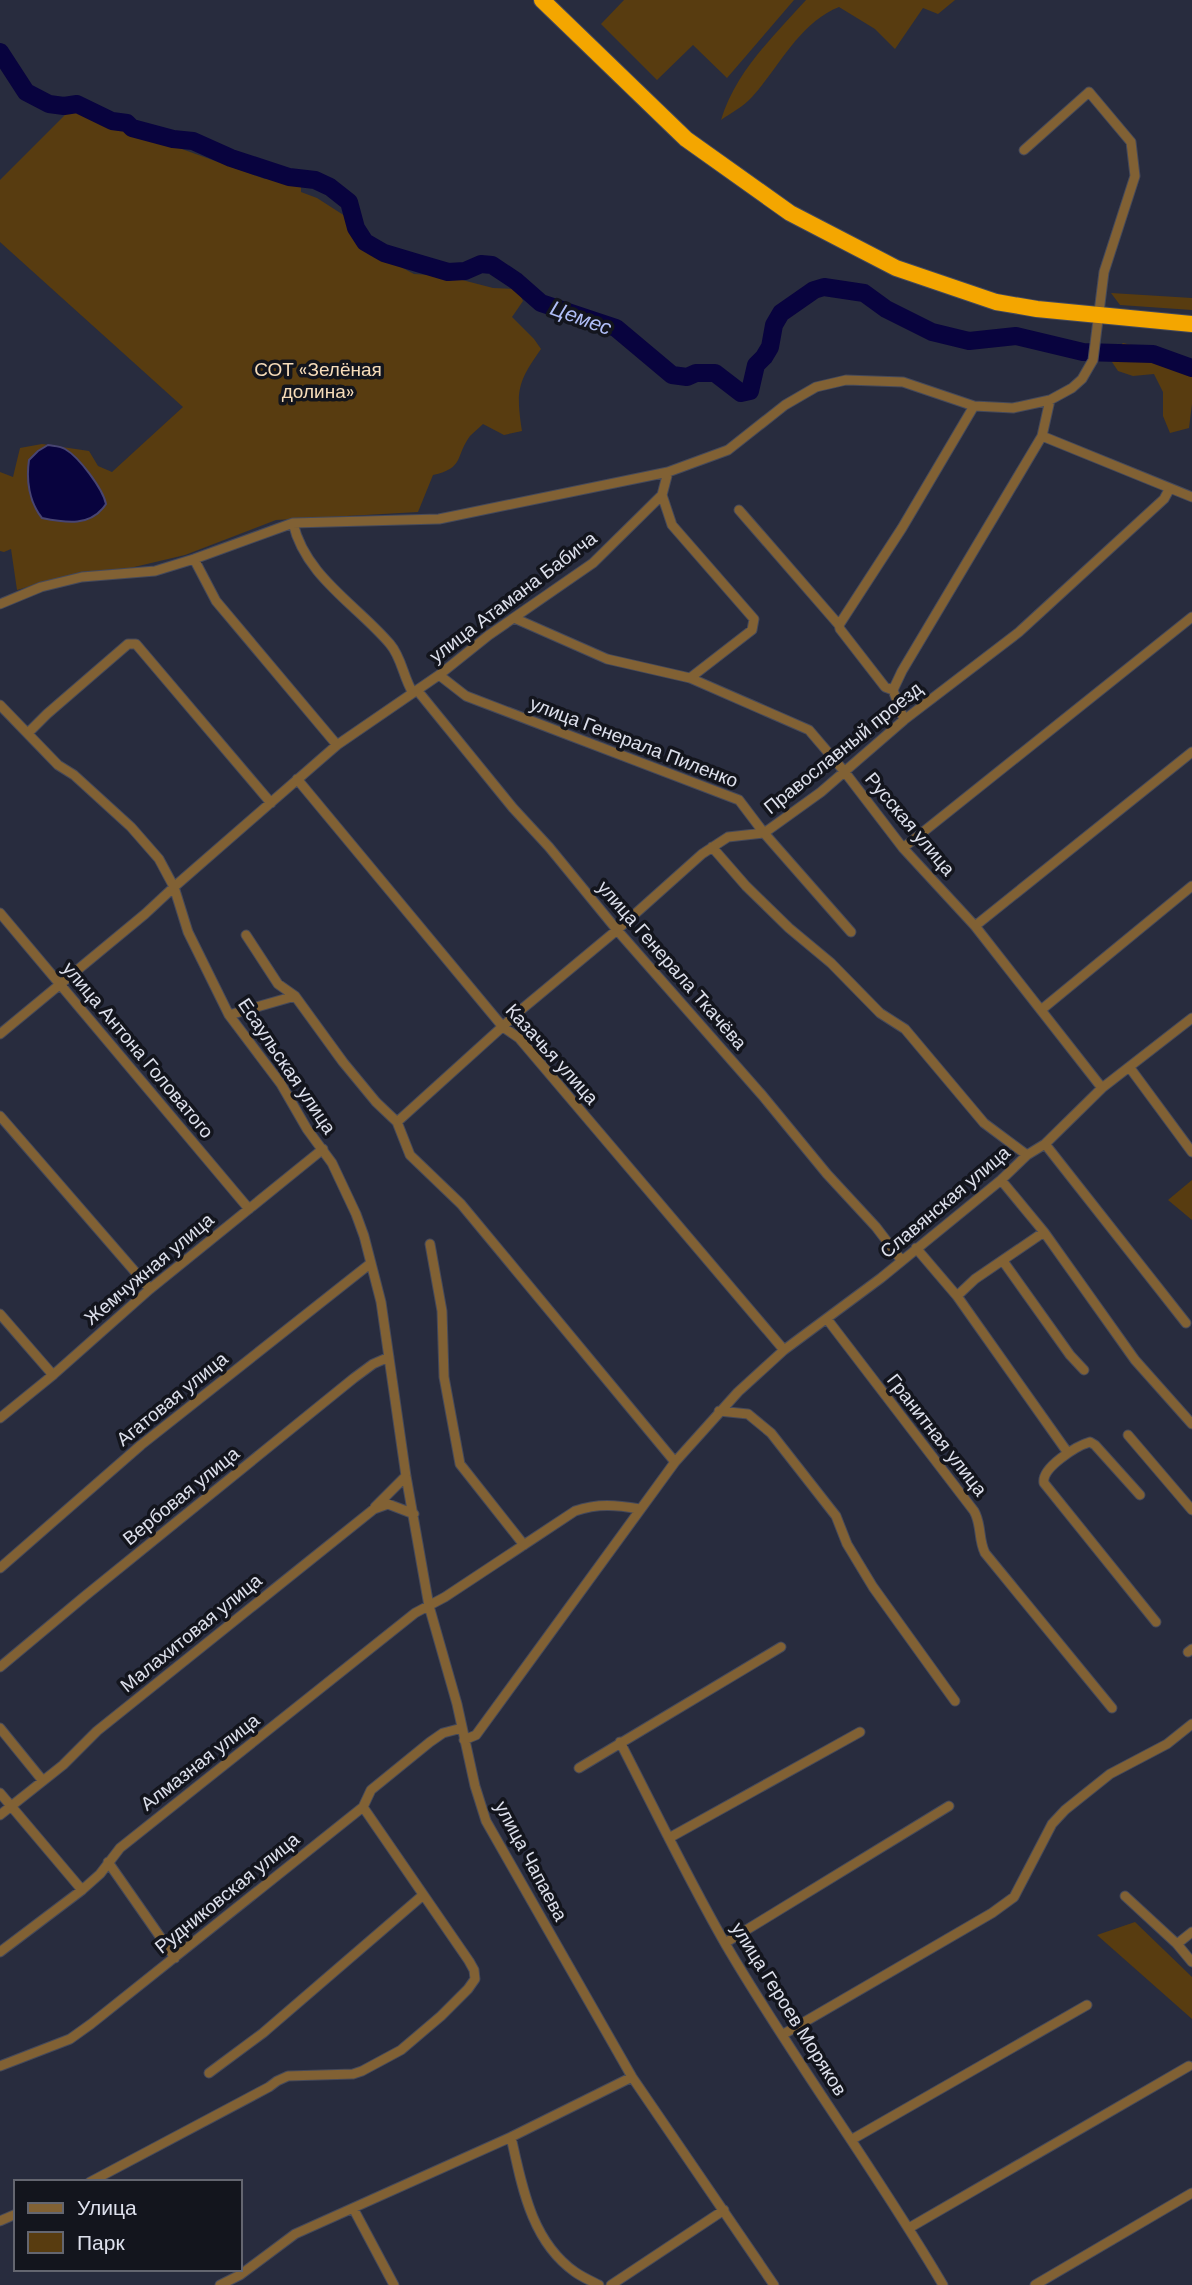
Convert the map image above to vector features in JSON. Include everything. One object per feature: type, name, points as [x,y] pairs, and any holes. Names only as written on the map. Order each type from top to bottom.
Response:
[{"type":"highway","points":[[542,0],[686,139],[790,213],[896,268],[960,291],[1010,304],[1192,324]]},
{"type":"street","points":[[0,604],[40,587],[82,577],[155,571],[293,523],[439,519],[668,472],[728,450],[785,405],[816,387],[846,380],[903,382],[974,406],[1013,408],[1049,400],[1072,388],[1082,379],[1093,360],[1104,272],[1135,176],[1131,142],[1089,92],[1024,150]]},
{"type":"street","points":[[904,720],[893,690],[1042,436],[1049,400]]},
{"type":"street","points":[[839,625],[902,528],[974,406]]},
{"type":"street","points":[[1042,436],[1192,497]]},
{"type":"street","points":[[668,472],[662,495],[672,525],[754,619],[751,629],[690,678]]},
{"type":"street","name":"Православный проезд","points":[[397,1122],[522,1009],[712,847],[728,837],[764,833],[821,792],[904,720],[1019,632],[1145,518],[1164,499],[1170,488]]},
{"type":"street","name":"улица Атамана Бабича","points":[[0,1034],[145,914],[337,745],[593,563],[662,495]]},
{"type":"street","points":[[739,510],[839,625],[885,687],[893,690]]},
{"type":"street","name":"улица Генерала Ткачёва","points":[[293,523],[297,540],[311,565],[392,646],[401,665],[404,680],[513,808],[550,847],[617,930],[762,1095],[827,1174],[876,1227],[902,1261]]},
{"type":"street","points":[[194,559],[216,601],[337,745]]},
{"type":"street","points":[[903,848],[1192,617]]},
{"type":"street","name":"Русская улица","points":[[514,618],[607,659],[690,678],[809,730],[845,771],[903,848],[975,926],[1102,1088]]},
{"type":"street","points":[[28,733],[128,644],[136,644],[271,803]]},
{"type":"street","name":"улица Генерала Пиленко","points":[[439,675],[466,696],[739,800],[764,833],[851,932]]},
{"type":"street","name":"Есаульская улица","points":[[0,705],[58,765],[74,775],[131,827],[159,859],[174,887],[188,932],[229,1016],[281,1084],[307,1129],[332,1163],[356,1214],[381,1302],[406,1476],[429,1606]]},
{"type":"street","points":[[975,926],[1192,752]]},
{"type":"street","name":"Казачья улица","points":[[298,779],[503,1027],[519,1038],[784,1350]]},
{"type":"street","points":[[712,847],[746,886],[789,928],[831,963],[880,1013],[905,1029],[984,1123],[1027,1155]]},
{"type":"street","points":[[1041,1010],[1192,887]]},
{"type":"street","name":"улица Антона Головатого","points":[[0,913],[249,1209]]},
{"type":"street","name":"Есаульская улица","points":[[246,935],[278,984],[295,996],[349,1070],[397,1122],[410,1155],[461,1204],[675,1462]]},
{"type":"street","points":[[229,1016],[295,996]]},
{"type":"street","name":"Славянская улица","points":[[675,1462],[719,1411],[784,1350],[902,1261],[1001,1180],[1027,1155],[1045,1144],[1102,1088],[1192,1018]]},
{"type":"street","points":[[1130,1068],[1192,1152]]},
{"type":"street","points":[[0,1116],[150,1289]]},
{"type":"street","points":[[1045,1144],[1186,1323]]},
{"type":"street","name":"Жемчужная улица","points":[[0,1418],[150,1289],[323,1149]]},
{"type":"street","points":[[1001,1180],[1044,1232],[1135,1360],[1192,1424]]},
{"type":"street","points":[[957,1296],[975,1279],[1044,1232]]},
{"type":"street","points":[[430,1244],[442,1311],[444,1377],[460,1464],[524,1545]]},
{"type":"street","points":[[916,1248],[957,1296],[1068,1453]]},
{"type":"street","points":[[1003,1261],[1070,1355],[1084,1370]]},
{"type":"street","name":"Агатовая улица","points":[[0,1568],[141,1445],[371,1263]]},
{"type":"street","points":[[0,1314],[53,1375]]},
{"type":"street","name":"Гранитная улица","points":[[827,1319],[974,1511],[978,1518],[980,1543],[985,1553],[1112,1708]]},
{"type":"street","name":"Вербовая улица","points":[[0,1667],[354,1378],[388,1357]]},
{"type":"street","points":[[719,1411],[748,1414],[771,1433],[836,1516],[847,1544],[873,1587],[955,1701]]},
{"type":"street","points":[[1128,1435],[1192,1510]]},
{"type":"street","points":[[1140,1495],[1090,1442],[1068,1453],[1043,1477],[1044,1483],[1156,1622]]},
{"type":"street","points":[[464,1740],[477,1735],[675,1462]]},
{"type":"street","name":"Малахитовая улица","points":[[0,1815],[63,1765],[97,1731],[374,1509],[406,1476]]},
{"type":"street","points":[[374,1509],[388,1504],[414,1514]]},
{"type":"street","name":"Алмазная улица","points":[[0,1952],[82,1890],[100,1874],[120,1848],[142,1830],[415,1613],[575,1511],[590,1505],[609,1504],[640,1509]]},
{"type":"street","name":"улица Чапаева","points":[[429,1606],[486,1821],[632,2077],[774,2285]]},
{"type":"street","points":[[579,1768],[781,1647]]},
{"type":"street","points":[[782,2035],[992,1913],[1014,1897],[1052,1824],[1065,1810],[1110,1774],[1167,1744],[1192,1724]]},
{"type":"street","points":[[0,1728],[43,1780]]},
{"type":"street","name":"Рудниковская улица","points":[[0,2066],[70,2039],[363,1807],[371,1790],[430,1742],[443,1733],[462,1728]]},
{"type":"street","points":[[669,1838],[860,1732]]},
{"type":"street","name":"улица Героев Моряков","points":[[621,1742],[725,1943],[943,2285]]},
{"type":"street","points":[[0,1793],[82,1890]]},
{"type":"street","points":[[725,1943],[949,1806]]},
{"type":"street","points":[[94,2180],[288,2076],[343,2076],[362,2071],[401,2050],[468,1989],[475,1979],[469,1961],[363,1807]]},
{"type":"street","points":[[108,1863],[175,1958]]},
{"type":"street","points":[[209,2073],[263,2033],[422,1896]]},
{"type":"street","points":[[1125,1896],[1177,1944],[1192,1962]]},
{"type":"street","points":[[1177,1944],[1192,1932]]},
{"type":"street","points":[[851,2140],[1087,2005]]},
{"type":"street","points":[[909,2228],[1189,2066]]},
{"type":"street","points":[[220,2285],[240,2275],[295,2234],[511,2137],[632,2077]]},
{"type":"street","points":[[511,2137],[525,2199],[536,2225],[553,2251],[575,2272],[599,2285]]},
{"type":"street","points":[[1035,2285],[1192,2193]]},
{"type":"street","points":[[353,2208],[394,2285]]},
{"type":"street","points":[[611,2285],[724,2210]]},
{"type":"green space","points":[[624,0],[794,0],[727,78],[693,45],[657,80],[601,24]]},
{"type":"green space","points":[[806,0],[955,0],[938,14],[923,8],[895,49],[875,29],[839,7],[825,14],[801,34],[749,100],[721,120],[746,71]]},
{"type":"green space","name":"СОТ «Зелёная долина»","points":[[71,109],[265,179],[273,177],[301,186],[301,192],[317,198],[345,216],[363,247],[414,274],[447,276],[493,288],[517,289],[523,301],[512,317],[541,349],[520,388],[522,431],[504,435],[483,424],[465,443],[455,465],[433,475],[418,512],[276,520],[185,555],[130,568],[81,572],[17,590],[11,549],[0,551],[0,472],[13,477],[20,448],[42,444],[89,451],[98,466],[112,472],[183,407],[0,242],[0,180]]},
{"type":"green space","points":[[1111,293],[1192,298],[1192,310],[1120,305]]},
{"type":"green space","points":[[1123,343],[1192,360],[1189,428],[1170,433],[1163,416],[1163,392],[1154,374],[1133,376],[1118,371],[1110,359]]},
{"type":"green space","points":[[1192,1180],[1192,1220],[1168,1200]]},
{"type":"green space","points":[[1135,1922],[1192,1977],[1192,2019],[1097,1935]]},
{"type":"shaded area","points":[[48,445],[61,447],[71,453],[95,482],[106,504],[93,517],[77,522],[60,521],[42,518],[38,512],[30,490],[29,460]]},
{"type":"waterway","name":"Цемес","points":[[0,52],[26,92],[49,104],[77,104],[112,121],[127,123],[132,128],[173,139],[193,141],[231,158],[289,177],[315,180],[330,187],[349,202],[356,228],[365,242],[384,253],[448,272],[465,271],[481,264],[492,265],[541,303],[616,328],[672,375],[687,377],[696,373],[715,373],[741,393],[750,391],[756,365],[770,347],[774,325],[781,313],[814,290],[824,287],[864,293],[886,309],[932,332],[969,341],[1016,336],[1083,352],[1153,354],[1192,368]]}]
